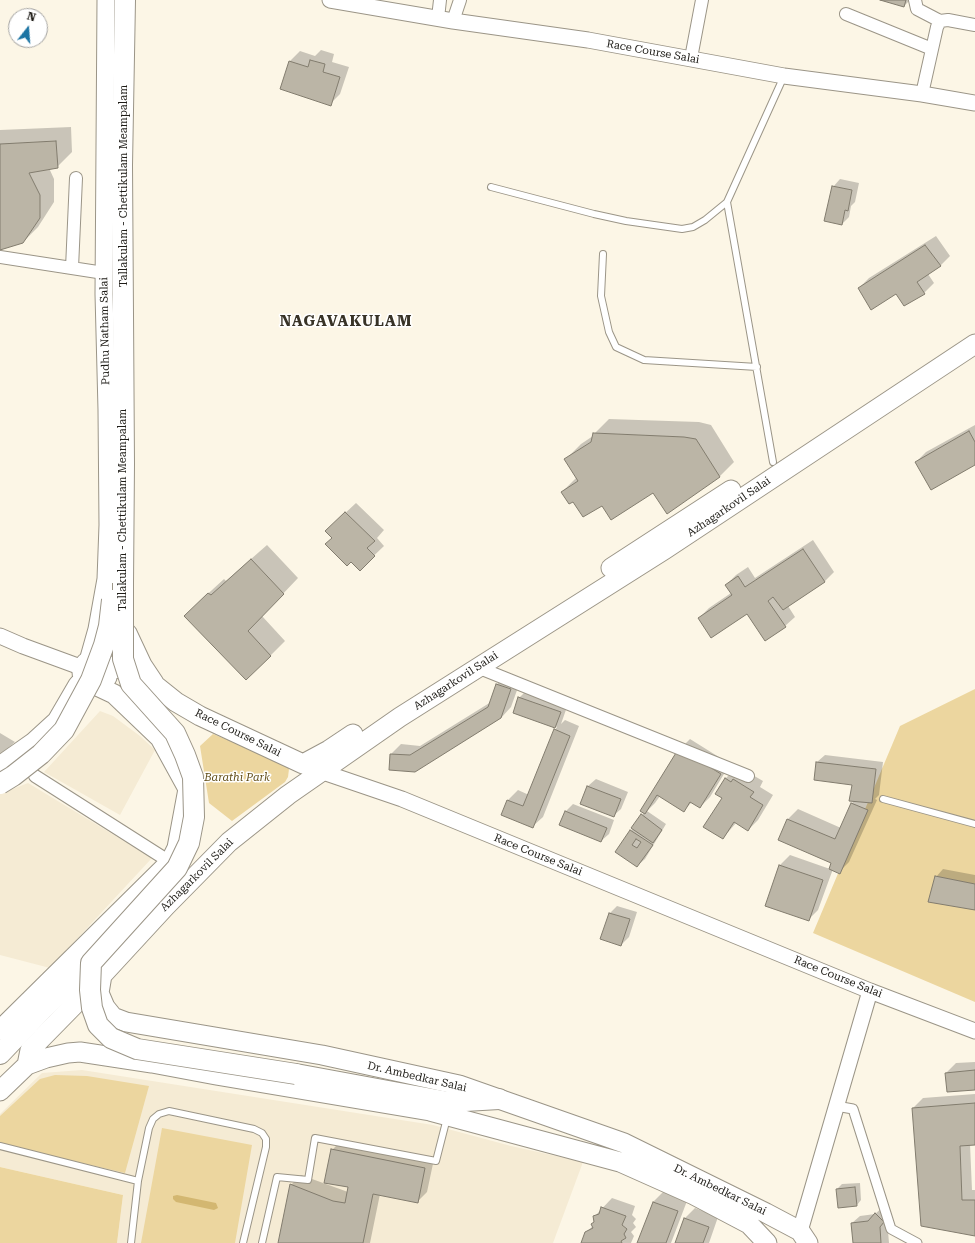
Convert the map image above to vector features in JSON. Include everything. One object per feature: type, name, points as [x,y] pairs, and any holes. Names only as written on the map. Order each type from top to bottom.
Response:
[{"type":"highway","name":"Tallakulam - Chettikulam Meampalam","points":[[0,784],[13,776],[41,754],[64,730],[91,680],[104,645],[111,610],[114,577],[115,532],[111,355],[114,0]]},
{"type":"highway","name":"Tallakulam - Chettikulam Meampalam","points":[[0,1054],[42,1010],[96,969],[177,868],[189,843],[194,817],[193,777],[185,755],[175,733],[131,684],[123,659],[124,464],[122,165],[124,0]]},
{"type":"highway","points":[[96,969],[90,990],[92,1008],[98,1025],[111,1038],[137,1049],[296,1074],[448,1102],[499,1099]]},
{"type":"main road","name":"Pudhu Natham Salai","points":[[88,673],[106,579],[108,525],[104,273],[106,0]]},
{"type":"main road","points":[[88,673],[105,681],[108,677],[107,667],[124,645],[127,633],[131,578],[131,97],[133,0]]},
{"type":"main road","name":"Azhagarkovil Salai","points":[[0,1091],[27,1065],[30,1050],[96,969],[166,906],[229,842],[300,787],[400,717],[664,550],[776,468],[975,332]]},
{"type":"main road","name":"Azhagarkovil Salai","points":[[303,764],[329,750],[406,697],[975,344]]},
{"type":"main road","points":[[127,633],[142,665],[156,686]]},
{"type":"main road","name":"Race Course Salai","points":[[107,667],[123,668],[139,675],[176,702],[200,716],[303,764]]},
{"type":"main road","points":[[0,766],[34,742],[57,721],[88,673]]},
{"type":"main road","points":[[0,1030],[170,862],[177,848],[188,790],[160,738],[114,694],[88,673]]},
{"type":"main road","points":[[300,787],[303,764]]},
{"type":"main road","name":"Dr. Ambedkar Salai","points":[[96,969],[99,993],[105,1007],[113,1017],[126,1022],[322,1055],[459,1085],[624,1143],[766,1213],[804,1237]]},
{"type":"main road","name":"Dr. Ambedkar Salai","points":[[27,1065],[46,1058],[80,1052],[422,1110],[620,1162],[694,1194],[749,1224],[766,1243]]},
{"type":"street","name":"Race Course Salai","points":[[330,0],[453,21],[588,40],[784,76],[922,94],[975,103]]},
{"type":"street","points":[[438,18],[440,0]]},
{"type":"street","points":[[453,21],[460,0]]},
{"type":"street","points":[[691,58],[702,0]]},
{"type":"street","points":[[915,0],[917,9],[940,21],[948,20],[975,25]]},
{"type":"street","points":[[846,14],[932,49]]},
{"type":"street","points":[[922,94],[936,27],[940,21]]},
{"type":"street","points":[[72,268],[76,178]]},
{"type":"street","points":[[0,257],[104,273]]},
{"type":"street","points":[[0,636],[88,673]]},
{"type":"street","points":[[477,667],[748,776]]},
{"type":"street","name":"Race Course Salai","points":[[303,764],[321,772],[402,799],[870,991],[975,1031]]},
{"type":"street","points":[[35,776],[170,862]]},
{"type":"street","points":[[804,1237],[836,1106],[870,991]]},
{"type":"street","points":[[836,1106],[853,1108],[891,1228],[917,1243]]},
{"type":"lane","points":[[491,187],[626,221],[682,229],[693,227],[705,220],[728,202],[784,76]]},
{"type":"lane","points":[[728,202],[776,468]]},
{"type":"lane","points":[[603,254],[601,296],[609,332],[616,347],[644,360],[757,367]]},
{"type":"lane","points":[[882,799],[975,824]]},
{"type":"lane","points":[[131,1243],[130,1239],[138,1181],[149,1128],[153,1119],[158,1114],[169,1111],[254,1129],[262,1133],[266,1139],[266,1147],[243,1243]]},
{"type":"lane","points":[[262,1243],[277,1177],[308,1180],[315,1138],[436,1161],[448,1117]]},
{"type":"lane","points":[[0,1146],[138,1181]]},
{"type":"shaded area","points":[[100,711],[113,716],[140,736],[155,750],[120,815],[44,772]]},
{"type":"shaded area","points":[[28,783],[152,858],[50,968],[0,955],[0,794]]},
{"type":"shaded area","points":[[82,1070],[433,1125],[511,1146],[583,1162],[553,1243],[117,1243],[123,1195],[0,1167],[0,1114],[42,1073]]},
{"type":"shaded area","points":[[177,1195],[216,1203],[218,1208],[214,1210],[176,1202],[173,1199],[173,1196]]},
{"type":"green space","points":[[975,689],[975,1002],[813,933],[900,726]]},
{"type":"green space","name":"Barathi Park","points":[[213,734],[280,761],[289,769],[288,777],[285,782],[232,821],[209,803],[200,746]]},
{"type":"green space","points":[[55,1075],[87,1076],[149,1086],[125,1173],[0,1144],[0,1116],[40,1079]]},
{"type":"green space","points":[[162,1128],[252,1145],[235,1243],[141,1243]]},
{"type":"green space","points":[[0,1167],[123,1195],[117,1243],[0,1243]]},
{"type":"building","points":[[880,0],[906,0],[904,7]]},
{"type":"building","points":[[310,60],[325,64],[323,72],[340,77],[331,106],[280,89],[289,61],[308,67]]},
{"type":"building","points":[[56,141],[58,168],[29,173],[40,195],[40,218],[23,243],[0,250],[0,144]]},
{"type":"building","points":[[832,186],[852,190],[848,211],[845,210],[842,225],[824,221]]},
{"type":"building","points":[[925,245],[941,266],[917,282],[925,294],[904,306],[896,294],[871,310],[858,288]]},
{"type":"building","points":[[969,431],[975,442],[975,465],[931,490],[915,462]]},
{"type":"building","points":[[593,433],[684,437],[696,439],[720,477],[667,514],[653,493],[611,520],[602,506],[583,517],[573,502],[569,504],[561,492],[578,481],[564,459],[591,442]]},
{"type":"building","points":[[345,512],[375,541],[367,548],[375,556],[360,571],[351,562],[347,566],[325,544],[332,538],[325,531]]},
{"type":"building","points":[[803,549],[825,582],[783,610],[773,597],[768,601],[786,627],[765,641],[747,614],[711,638],[698,618],[732,595],[725,585],[738,576],[745,587]]},
{"type":"building","points":[[251,559],[284,594],[248,631],[271,656],[246,680],[184,616],[208,593],[211,595]]},
{"type":"building","points":[[496,684],[511,689],[501,718],[415,772],[389,770],[390,754],[410,755],[488,707]]},
{"type":"building","points":[[518,697],[561,712],[555,728],[513,713]]},
{"type":"building","points":[[554,729],[570,736],[533,828],[501,815],[507,800],[523,806]]},
{"type":"building","points":[[679,748],[721,774],[700,808],[690,802],[684,812],[657,795],[645,814],[640,811]]},
{"type":"building","points":[[816,762],[876,769],[872,803],[849,801],[852,785],[814,780]]},
{"type":"building","points":[[725,778],[731,782],[733,779],[754,792],[750,797],[763,805],[748,831],[734,822],[723,839],[703,827],[722,798],[715,794]]},
{"type":"building","points":[[587,786],[621,799],[614,817],[580,804]]},
{"type":"building","points":[[851,803],[868,810],[840,874],[829,869],[831,863],[778,840],[787,819],[835,839]]},
{"type":"building","points":[[565,811],[607,828],[601,842],[559,825]]},
{"type":"building","points":[[641,814],[662,830],[653,843],[631,828]]},
{"type":"building","points":[[630,830],[653,845],[637,867],[615,852]],"holes":[[[636,839],[641,842],[637,848],[632,845]]]},
{"type":"building","points":[[779,865],[823,880],[809,921],[765,906]]},
{"type":"building","points":[[935,876],[975,884],[975,910],[928,902]]},
{"type":"building","points":[[609,913],[630,919],[621,946],[600,939]]},
{"type":"building","points":[[975,1070],[975,1090],[947,1092],[945,1073]]},
{"type":"building","points":[[975,1103],[975,1145],[960,1146],[962,1200],[975,1200],[975,1236],[921,1226],[912,1108]]},
{"type":"building","points":[[331,1149],[425,1168],[418,1203],[373,1194],[363,1243],[278,1243],[290,1184],[333,1201],[345,1203],[348,1187],[324,1183]]},
{"type":"building","points":[[855,1187],[857,1206],[838,1208],[836,1189]]},
{"type":"building","points":[[653,1202],[678,1211],[666,1243],[637,1243]]},
{"type":"building","points":[[601,1207],[626,1216],[622,1225],[627,1229],[624,1234],[626,1238],[621,1241],[622,1243],[581,1243],[585,1232],[593,1228],[591,1224],[594,1222],[593,1216],[599,1214]]},
{"type":"building","points":[[875,1213],[884,1222],[880,1227],[881,1243],[853,1243],[851,1223],[868,1221]]},
{"type":"building","points":[[684,1218],[709,1227],[703,1243],[675,1243]]},
{"type":"district","name":"NAGAVAKULAM","points":[[346,322]]}]
